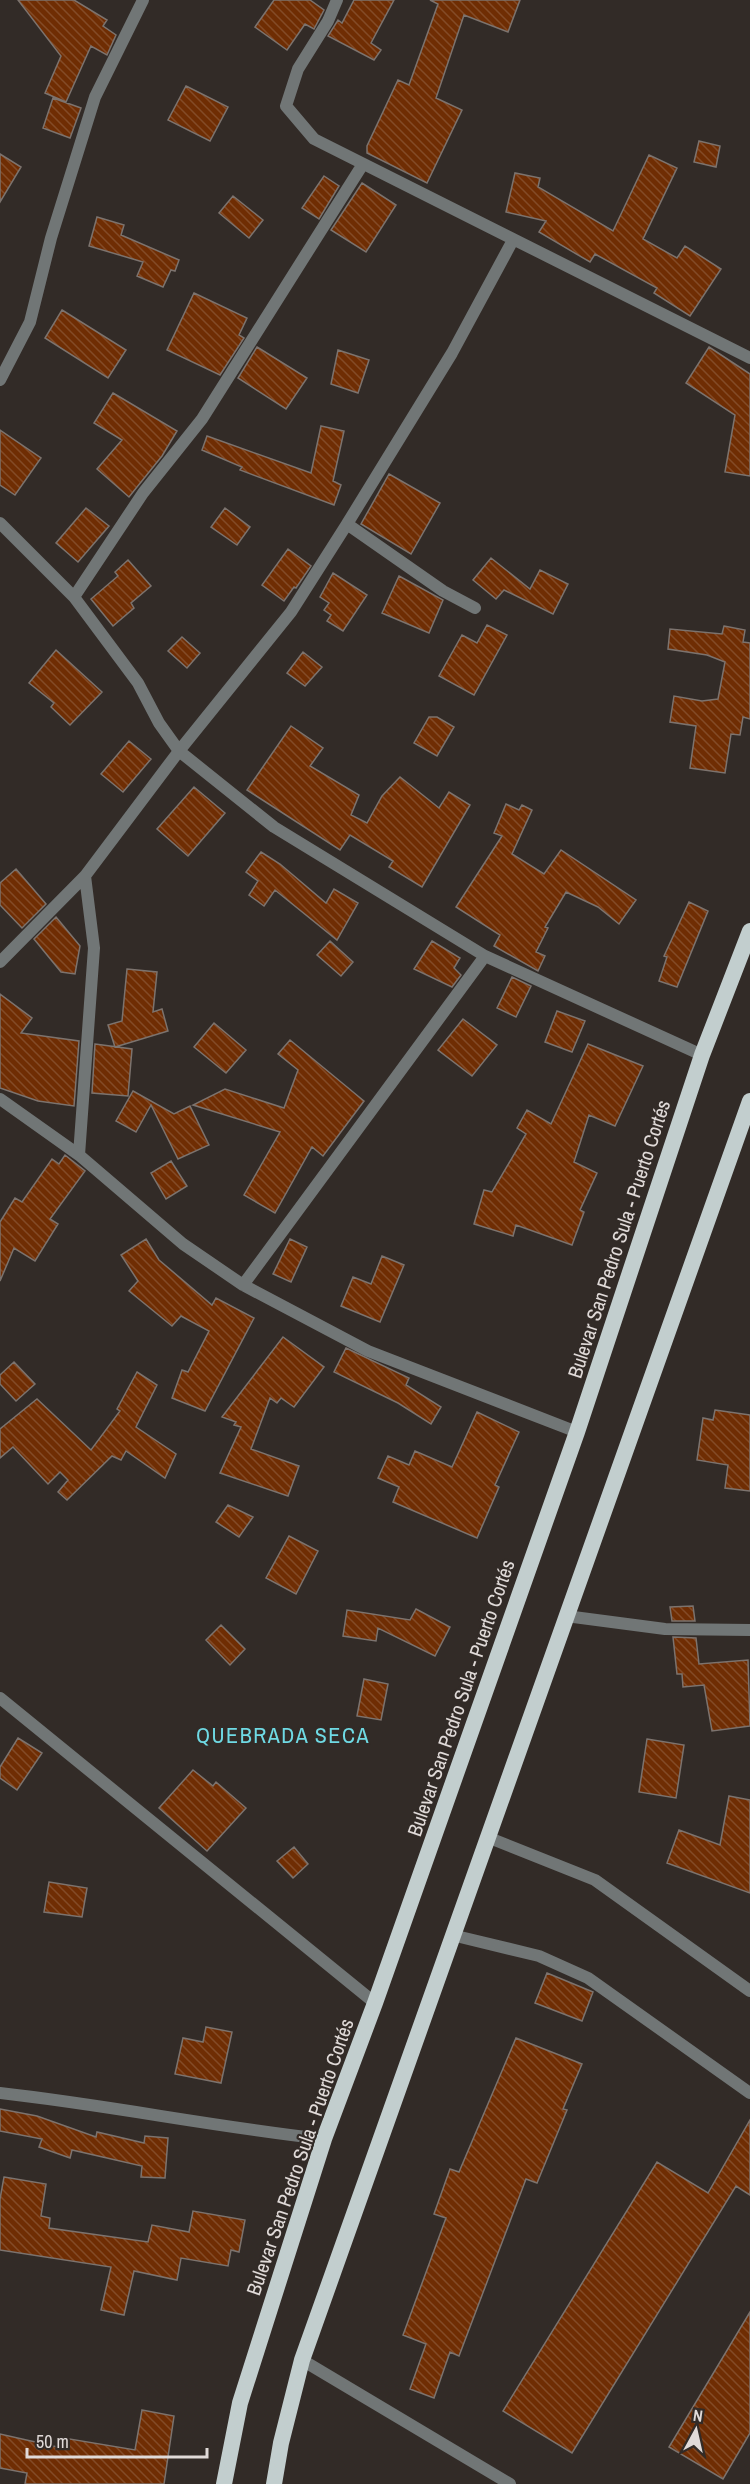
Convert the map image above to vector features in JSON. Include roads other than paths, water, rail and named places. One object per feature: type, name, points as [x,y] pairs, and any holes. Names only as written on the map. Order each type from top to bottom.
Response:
[{"type":"highway","name":"Bulevar San Pedro Sula - Puerto Cortés","points":[[224,2484],[240,2403],[324,2139],[375,2003],[577,1432],[702,1055],[750,931]]},
{"type":"highway","points":[[274,2484],[281,2443],[302,2360],[750,1101]]},
{"type":"street","points":[[0,380],[30,322],[51,238],[95,98],[143,0]]},
{"type":"street","points":[[337,0],[328,21],[298,69],[286,106],[314,139],[750,358]]},
{"type":"street","points":[[74,597],[142,493],[202,419],[363,164]]},
{"type":"street","points":[[0,962],[85,876],[179,752],[291,612],[453,353],[513,240]]},
{"type":"street","points":[[0,523],[74,597],[138,683],[159,723],[179,752],[274,827],[485,956],[702,1055]]},
{"type":"street","points":[[347,524],[443,591],[475,608]]},
{"type":"street","points":[[79,1155],[94,948],[85,876]]},
{"type":"street","points":[[243,1285],[485,956]]},
{"type":"street","points":[[0,1099],[79,1155],[183,1244],[243,1285],[368,1351],[577,1432]]},
{"type":"street","points":[[566,1616],[665,1629],[750,1630]]},
{"type":"street","points":[[0,1698],[375,2003]]},
{"type":"street","points":[[487,1837],[596,1880],[750,1991]]},
{"type":"street","points":[[452,1935],[539,1956],[588,1978],[750,2093]]},
{"type":"street","points":[[0,2093],[70,2101],[220,2127],[324,2139]]},
{"type":"street","points":[[302,2360],[510,2484]]},
{"type":"district","name":"QUEBRADA SECA","points":[[283,1735]]}]
